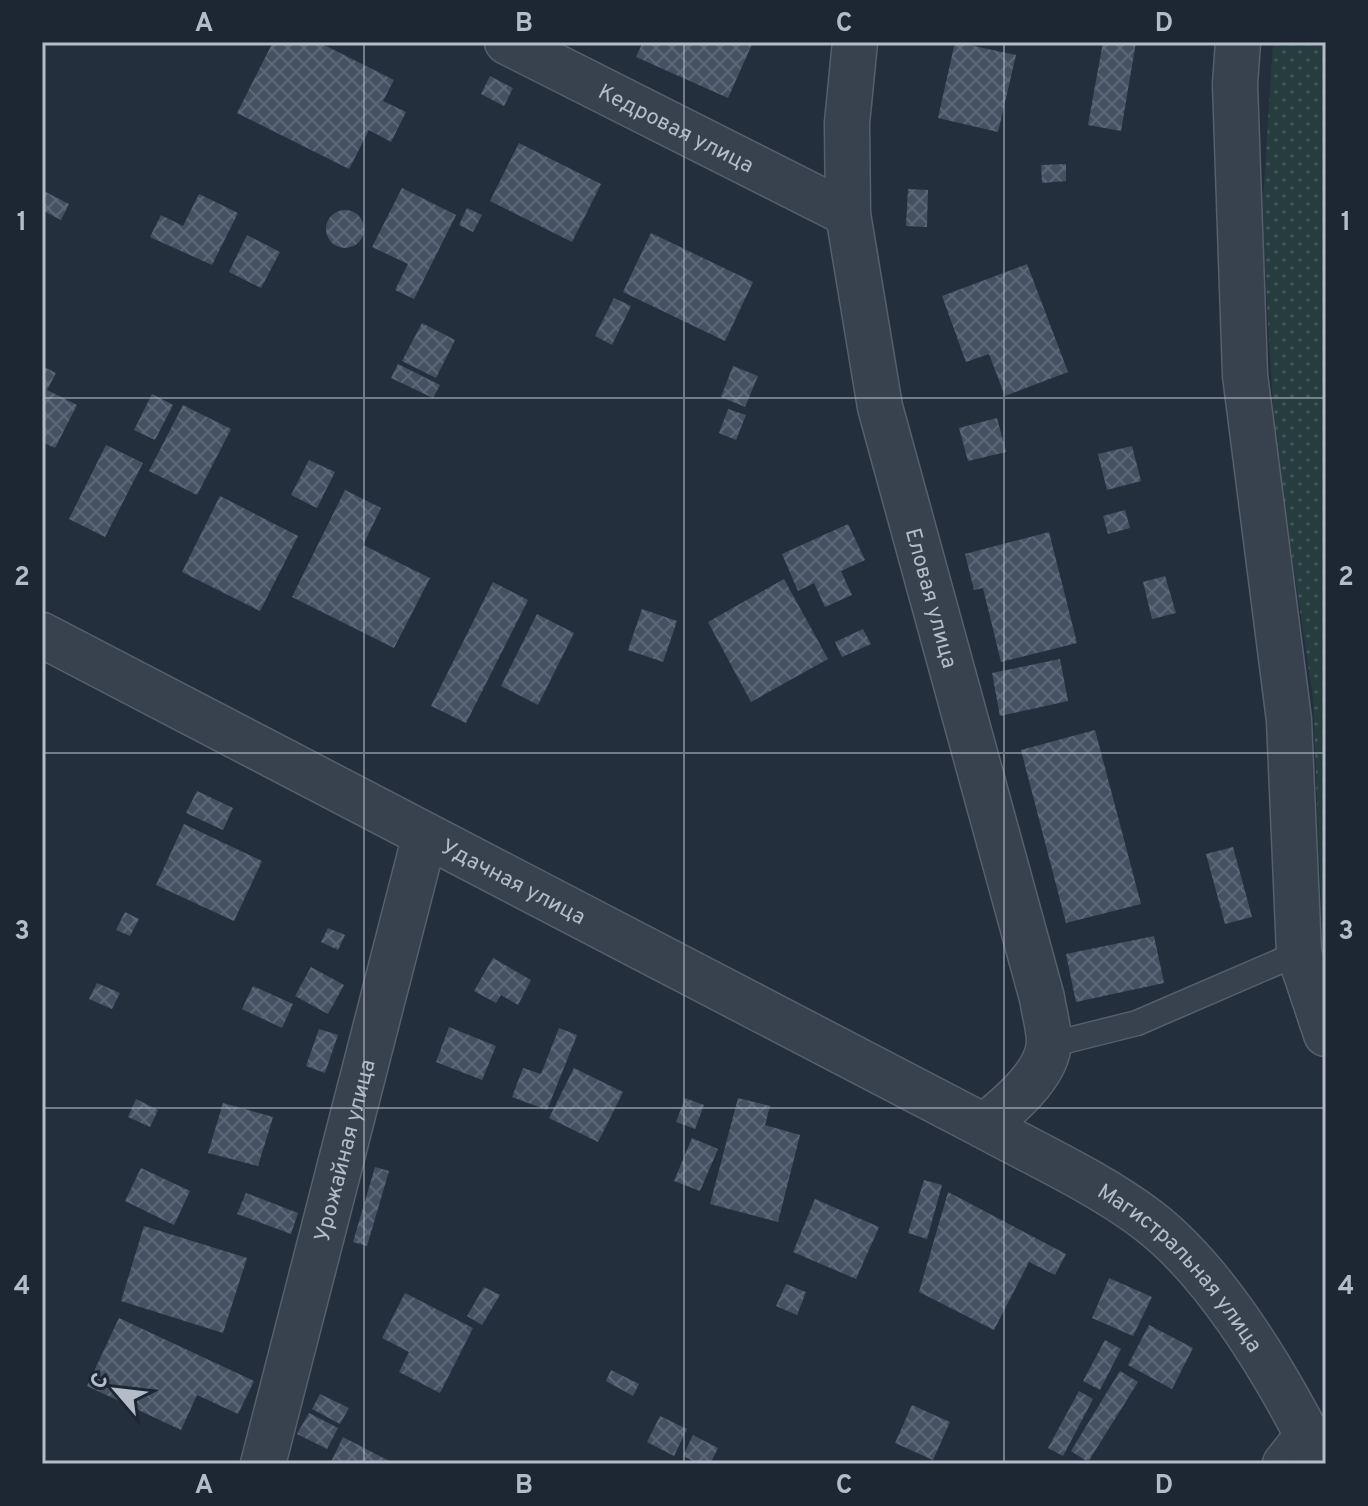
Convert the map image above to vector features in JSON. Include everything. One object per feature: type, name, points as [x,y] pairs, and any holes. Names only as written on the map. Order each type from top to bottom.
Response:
[{"type":"street","name":"Кедровая улица","points":[[507,42],[848,214]]},
{"type":"street","name":"Еловая улица","points":[[855,42],[847,123],[848,214],[880,407],[1042,998],[1049,1045]]},
{"type":"street","points":[[1238,42],[1235,84],[1245,375],[1289,720],[1299,953],[1326,1034]]},
{"type":"street","name":"Удачная улица","points":[[42,635],[984,1126]]},
{"type":"street","name":"Урожайная улица","points":[[263,1464],[425,835]]},
{"type":"street","points":[[984,1126],[1009,1107],[1034,1079],[1049,1045]]},
{"type":"street","name":"Магистральная улица","points":[[984,1126],[1125,1204],[1175,1245],[1229,1308],[1305,1454]]},
{"type":"lane","points":[[1049,1045],[1137,1023],[1299,953]]},
{"type":"green space","points":[[1273,42],[1326,42],[1326,943],[1322,929],[1313,698],[1275,440],[1262,216]]},
{"type":"building","points":[[273,42],[318,42],[394,80],[383,101],[406,112],[391,142],[369,130],[349,169],[237,113]]},
{"type":"building","points":[[643,42],[753,42],[728,98],[636,57]]},
{"type":"building","points":[[955,42],[1016,55],[998,132],[938,118]]},
{"type":"building","points":[[1103,42],[1136,42],[1121,131],[1088,125]]},
{"type":"building","points":[[490,76],[513,88],[504,106],[481,94]]},
{"type":"building","points":[[519,143],[601,184],[572,242],[490,201]]},
{"type":"building","points":[[1066,164],[1066,181],[1042,183],[1041,165]]},
{"type":"building","points":[[402,188],[456,215],[414,299],[395,290],[408,264],[372,247]]},
{"type":"building","points":[[908,189],[928,190],[927,227],[906,226]]},
{"type":"building","points":[[42,190],[69,204],[61,220],[42,210]]},
{"type":"building","points":[[199,194],[238,213],[212,265],[150,237],[161,215],[183,226]]},
{"type":"building","points":[[467,208],[482,215],[473,232],[459,225]]},
{"type":"building","points":[[345,210],[358,216],[364,229],[358,242],[345,248],[332,242],[326,229],[332,216]]},
{"type":"building","points":[[651,233],[753,282],[725,341],[623,292]]},
{"type":"building","points":[[247,235],[280,252],[261,288],[229,272]]},
{"type":"building","points":[[1027,264],[1068,372],[1005,396],[989,354],[966,362],[942,296]]},
{"type":"building","points":[[614,298],[631,306],[612,345],[595,336]]},
{"type":"building","points":[[422,323],[455,340],[436,378],[402,361]]},
{"type":"building","points":[[398,364],[440,385],[433,398],[391,378]]},
{"type":"building","points":[[42,366],[56,373],[47,390],[77,405],[55,448],[42,442]]},
{"type":"building","points":[[733,366],[758,376],[745,407],[721,397]]},
{"type":"building","points":[[152,394],[173,405],[155,440],[134,430]]},
{"type":"building","points":[[183,405],[231,429],[197,495],[149,471]]},
{"type":"building","points":[[728,409],[746,415],[736,440],[719,433]]},
{"type":"building","points":[[997,418],[1006,452],[968,461],[959,428]]},
{"type":"building","points":[[106,445],[143,463],[105,537],[69,519]]},
{"type":"building","points":[[1132,446],[1141,481],[1107,490],[1098,454]]},
{"type":"building","points":[[309,460],[335,472],[317,508],[291,495]]},
{"type":"building","points":[[345,490],[381,508],[363,545],[430,578],[394,648],[292,597]]},
{"type":"building","points":[[220,496],[298,536],[260,611],[182,572]]},
{"type":"building","points":[[1125,510],[1130,528],[1108,534],[1103,516]]},
{"type":"building","points":[[848,524],[865,560],[841,571],[852,595],[825,607],[814,583],[798,591],[782,554]]},
{"type":"building","points":[[1049,532],[1077,643],[1001,662],[983,588],[974,590],[965,554]]},
{"type":"building","points":[[1165,576],[1176,613],[1152,619],[1143,582]]},
{"type":"building","points":[[784,579],[828,659],[751,702],[708,622]]},
{"type":"building","points":[[493,582],[528,600],[466,723],[431,706]]},
{"type":"building","points":[[642,609],[677,621],[663,662],[628,650]]},
{"type":"building","points":[[537,614],[574,633],[538,705],[501,686]]},
{"type":"building","points":[[863,629],[871,644],[842,657],[835,642]]},
{"type":"building","points":[[1060,659],[1068,701],[1000,716],[992,673]]},
{"type":"building","points":[[1095,730],[1141,904],[1066,923],[1021,750]]},
{"type":"building","points":[[197,791],[233,808],[223,830],[186,813]]},
{"type":"building","points":[[184,824],[262,861],[234,921],[156,885]]},
{"type":"building","points":[[1233,847],[1252,917],[1225,924],[1206,854]]},
{"type":"building","points":[[125,912],[139,919],[130,936],[116,930]]},
{"type":"building","points":[[328,928],[345,935],[338,950],[321,942]]},
{"type":"building","points":[[1154,936],[1164,983],[1076,1002],[1066,954]]},
{"type":"building","points":[[493,958],[531,980],[518,1005],[501,995],[496,1003],[474,991]]},
{"type":"building","points":[[311,967],[344,985],[328,1014],[295,996]]},
{"type":"building","points":[[97,983],[120,993],[112,1009],[89,999]]},
{"type":"building","points":[[253,986],[293,1004],[282,1028],[242,1009]]},
{"type":"building","points":[[449,1027],[496,1046],[482,1080],[436,1062]]},
{"type":"building","points":[[559,1028],[577,1035],[547,1110],[512,1097],[523,1068],[541,1074]]},
{"type":"building","points":[[319,1029],[338,1035],[325,1073],[306,1066]]},
{"type":"building","points":[[574,1068],[623,1092],[598,1142],[549,1118]]},
{"type":"building","points":[[685,1098],[704,1105],[695,1129],[676,1122]]},
{"type":"building","points":[[738,1098],[770,1106],[765,1125],[800,1135],[778,1222],[710,1204]]},
{"type":"building","points":[[136,1099],[158,1110],[150,1127],[128,1117]]},
{"type":"building","points":[[223,1103],[273,1117],[258,1166],[208,1153]]},
{"type":"building","points":[[692,1138],[718,1149],[700,1191],[674,1181]]},
{"type":"building","points":[[375,1167],[389,1171],[367,1246],[353,1242]]},
{"type":"building","points":[[141,1168],[190,1191],[174,1225],[125,1201]]},
{"type":"building","points":[[924,1180],[942,1185],[927,1239],[908,1233]]},
{"type":"building","points":[[948,1192],[1066,1254],[1055,1275],[1029,1262],[994,1330],[919,1292]]},
{"type":"building","points":[[246,1193],[298,1213],[291,1234],[237,1214]]},
{"type":"building","points":[[815,1199],[879,1227],[856,1279],[793,1252]]},
{"type":"building","points":[[144,1226],[247,1258],[223,1333],[121,1301]]},
{"type":"building","points":[[1109,1278],[1152,1297],[1133,1336],[1092,1318]]},
{"type":"building","points":[[786,1284],[806,1292],[797,1315],[776,1306]]},
{"type":"building","points":[[484,1287],[500,1295],[482,1325],[467,1316]]},
{"type":"building","points":[[405,1293],[473,1328],[440,1393],[399,1372],[409,1352],[382,1338]]},
{"type":"building","points":[[119,1318],[254,1381],[238,1414],[197,1395],[181,1430],[87,1386]]},
{"type":"building","points":[[1149,1325],[1193,1348],[1172,1389],[1128,1365]]},
{"type":"building","points":[[1105,1340],[1121,1349],[1100,1390],[1083,1381]]},
{"type":"building","points":[[611,1370],[639,1384],[633,1396],[606,1381]]},
{"type":"building","points":[[1120,1371],[1138,1382],[1088,1462],[1071,1451]]},
{"type":"building","points":[[1079,1391],[1093,1399],[1063,1456],[1048,1448]]},
{"type":"building","points":[[320,1394],[349,1408],[340,1424],[312,1409]]},
{"type":"building","points":[[912,1405],[950,1422],[933,1460],[895,1443]]},
{"type":"building","points":[[309,1413],[338,1428],[327,1449],[297,1434]]},
{"type":"building","points":[[660,1416],[687,1429],[674,1456],[647,1442]]},
{"type":"building","points":[[693,1435],[718,1448],[710,1464],[699,1464],[683,1456]]},
{"type":"building","points":[[343,1437],[395,1464],[330,1464]]}]
